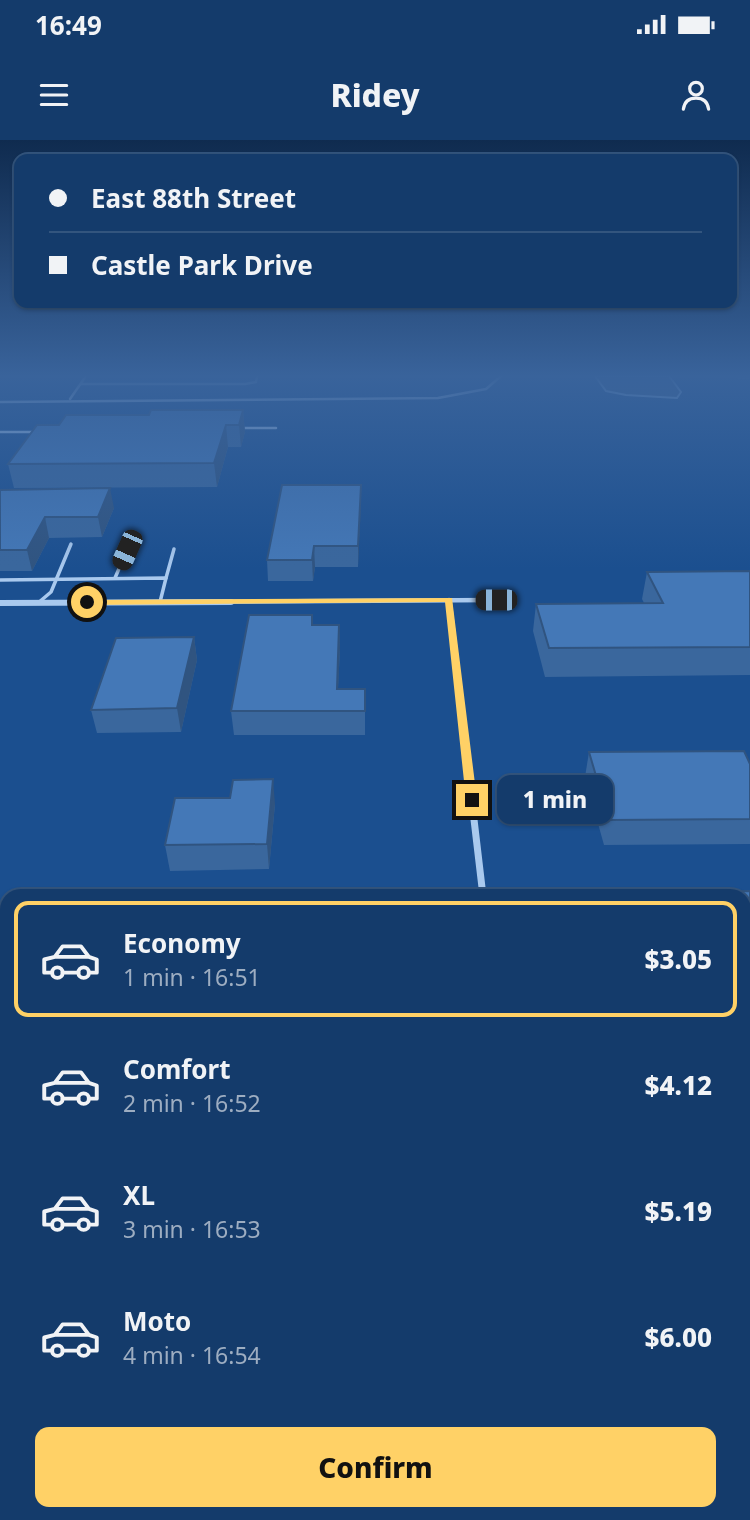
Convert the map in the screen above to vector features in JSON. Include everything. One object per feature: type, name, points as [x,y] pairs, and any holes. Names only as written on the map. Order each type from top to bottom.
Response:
[{"type":"street","points":[[449,600],[482,889]]},
{"type":"street","points":[[0,603],[496,600]]},
{"type":"lane","points":[[38,603],[51,592],[71,544]]},
{"type":"lane","points":[[160,602],[174,549]]},
{"type":"lane","points":[[115,578],[127,550]]},
{"type":"lane","points":[[0,580],[166,578]]},
{"type":"building","points":[[26,440],[221,440],[214,463],[8,464]]},
{"type":"building","points":[[282,485],[361,485],[358,546],[314,546],[312,560],[267,560]]},
{"type":"building","points":[[110,488],[98,517],[45,517],[27,550],[0,550],[0,490]]},
{"type":"building","points":[[750,571],[750,647],[549,648],[536,604],[663,603],[647,572]]},
{"type":"building","points":[[249,615],[312,615],[312,625],[339,625],[337,689],[365,689],[365,711],[231,711]]},
{"type":"building","points":[[194,637],[177,708],[91,710],[116,638]]},
{"type":"building","points":[[744,751],[750,764],[750,819],[609,820],[589,752]]},
{"type":"building","points":[[273,779],[267,844],[165,845],[175,798],[230,798],[233,780]]},
{"type":"route","points":[[87,602],[449,600],[472,800]]}]
